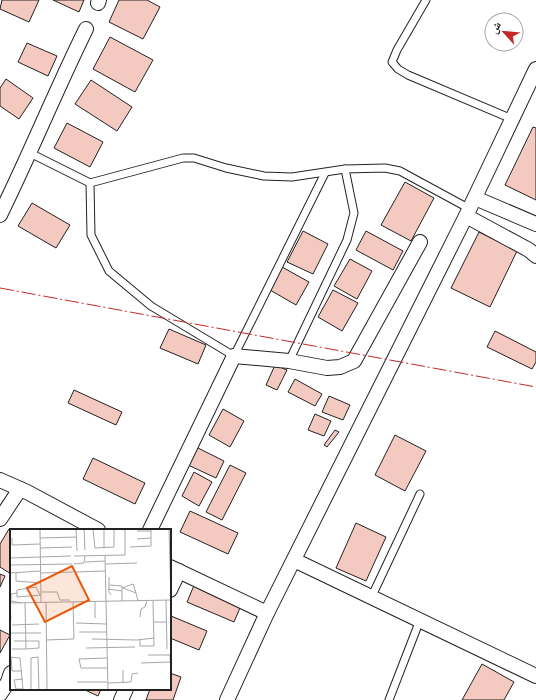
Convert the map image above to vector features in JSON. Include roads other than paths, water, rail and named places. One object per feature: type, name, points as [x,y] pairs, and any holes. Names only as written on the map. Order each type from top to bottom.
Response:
[{"type":"street","points":[[0,216],[30,154],[63,76],[86,29]]},
{"type":"street","points":[[227,700],[267,613],[470,208],[536,69]]},
{"type":"street","points":[[470,208],[536,224]]},
{"type":"street","points":[[470,208],[530,250],[536,256]]},
{"type":"street","points":[[150,529],[234,356],[288,361],[327,368],[340,367],[354,361],[420,242]]},
{"type":"street","points":[[0,480],[96,529]]},
{"type":"street","points":[[0,519],[20,489]]},
{"type":"street","points":[[294,560],[536,676]]},
{"type":"street","points":[[171,585],[174,569],[267,613]]},
{"type":"street","points":[[0,694],[10,676]]},
{"type":"street","points":[[121,700],[126,690]]},
{"type":"lane","points":[[426,0],[397,50],[392,62],[398,69],[512,119]]},
{"type":"lane","points":[[30,154],[90,183],[183,158],[194,158],[226,168],[264,176],[292,177],[344,169],[385,168],[400,171],[470,208]]},
{"type":"lane","points":[[288,361],[347,240],[354,214],[344,169]]},
{"type":"lane","points":[[90,183],[91,235],[109,271],[152,306],[234,356],[325,173]]},
{"type":"lane","points":[[371,598],[420,494]]},
{"type":"lane","points":[[389,700],[420,620]]}]
